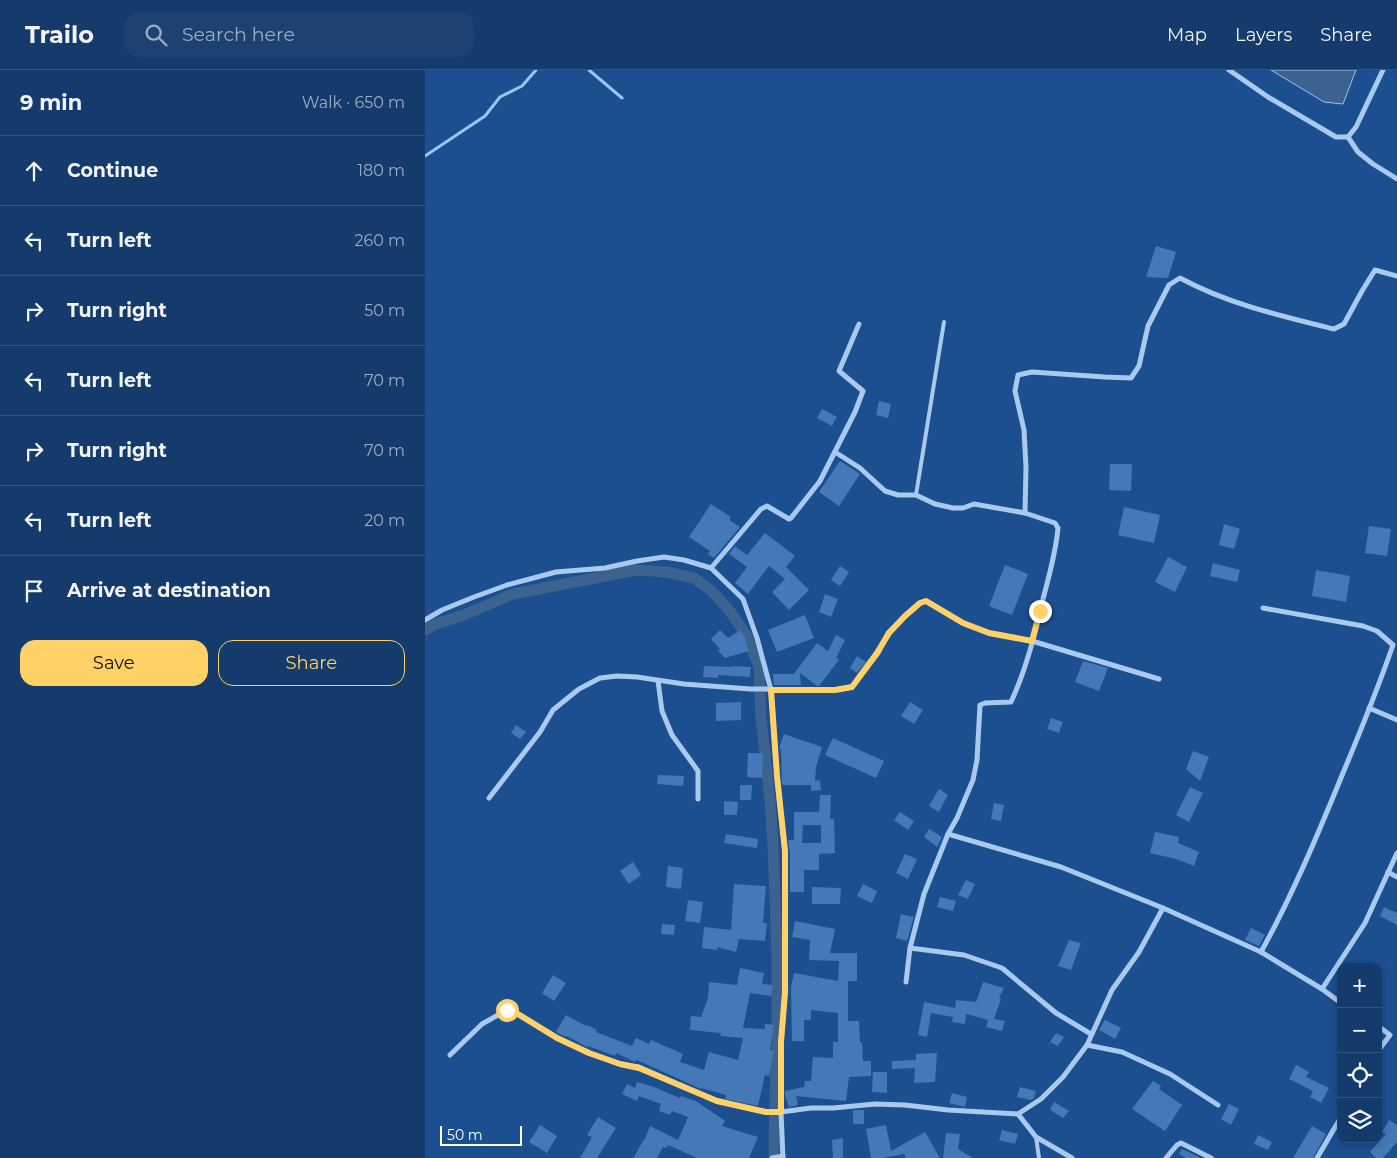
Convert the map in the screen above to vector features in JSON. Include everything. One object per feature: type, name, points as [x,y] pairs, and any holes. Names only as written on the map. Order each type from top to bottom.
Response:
[{"type":"street","points":[[1229,70],[1312,124],[1336,137],[1348,137]]},
{"type":"street","points":[[1348,137],[1356,127],[1383,70]]},
{"type":"street","points":[[1348,137],[1358,152],[1397,179]]},
{"type":"street","points":[[1025,513],[1024,430],[1015,391],[1018,375],[1031,372],[1105,378],[1131,378],[1139,366],[1148,326],[1169,285],[1180,278],[1235,303],[1335,330],[1344,324],[1375,270],[1397,276]]},
{"type":"street","points":[[711,568],[761,509],[767,506],[789,519],[820,481],[855,412],[863,391],[839,371],[859,324]]},
{"type":"street","points":[[835,452],[860,468],[885,491],[898,495],[916,495],[935,504],[953,508],[963,508],[974,504],[1025,513],[1055,523],[1058,528],[1057,542],[1019,685],[1011,702],[985,703],[980,706],[977,760],[973,780],[948,834],[924,894],[911,948],[906,982]]},
{"type":"street","points":[[425,620],[442,610],[474,597],[556,572],[605,568],[637,560],[664,557],[684,560],[711,568],[743,599],[757,638],[768,689],[785,851],[785,992],[779,1112],[781,1157],[772,1158]]},
{"type":"street","points":[[489,798],[540,732],[553,710],[579,688],[600,678],[627,677],[750,689],[835,690],[852,687],[889,633],[920,603],[926,601],[963,623],[989,633],[1032,641],[1159,679]]},
{"type":"street","points":[[1261,952],[1281,915],[1323,822],[1359,736],[1393,645],[1377,631],[1363,626],[1263,608]]},
{"type":"street","points":[[658,681],[663,711],[672,735],[698,771],[698,799]]},
{"type":"street","points":[[1369,708],[1397,720]]},
{"type":"street","points":[[948,834],[1061,867],[1163,908],[1261,952],[1337,1000]]},
{"type":"street","points":[[1322,989],[1365,923],[1397,853]]},
{"type":"street","points":[[1388,872],[1397,877]]},
{"type":"street","points":[[451,1055],[483,1024],[507,1010],[513,1011],[557,1038],[589,1053],[620,1064],[639,1068],[717,1101],[766,1112],[875,1104],[1018,1114],[1041,1099],[1063,1077],[1087,1044],[1112,990],[1139,952],[1163,908]]},
{"type":"street","points":[[911,948],[965,955],[1002,968],[1056,1013],[1091,1034]]},
{"type":"street","points":[[1382,1029],[1397,1038]]},
{"type":"street","points":[[1382,1046],[1391,1035]]},
{"type":"street","points":[[1087,1044],[1122,1052],[1162,1070],[1218,1105]]},
{"type":"street","points":[[1018,1114],[1037,1137],[1072,1158]]},
{"type":"street","points":[[1317,1158],[1337,1124]]},
{"type":"street","points":[[1166,1158],[1181,1143],[1211,1158]]},
{"type":"lane","points":[[916,495],[944,322]]},
{"type":"lane","points":[[1037,1137],[1039,1158]]},
{"type":"water","points":[[1271,70],[1356,70],[1343,104],[1324,102]]},
{"type":"building","points":[[1156,246],[1176,252],[1168,278],[1146,277]]},
{"type":"building","points":[[879,401],[891,404],[888,418],[876,415]]},
{"type":"building","points":[[822,409],[837,417],[832,426],[817,418]]},
{"type":"building","points":[[840,461],[860,474],[839,506],[819,492]]},
{"type":"building","points":[[1110,464],[1132,464],[1131,491],[1109,490]]},
{"type":"building","points":[[711,504],[731,517],[729,520],[740,527],[714,558],[708,554],[710,551],[689,537]]},
{"type":"building","points":[[1124,507],[1160,515],[1154,543],[1118,535]]},
{"type":"building","points":[[1224,524],[1240,529],[1234,549],[1219,545]]},
{"type":"building","points":[[1369,526],[1391,529],[1387,556],[1365,553]]},
{"type":"building","points":[[765,533],[795,556],[786,567],[809,590],[789,610],[772,592],[785,579],[769,566],[748,594],[735,583],[747,567],[729,554],[735,546],[747,555]]},
{"type":"building","points":[[1168,557],[1187,567],[1175,592],[1155,582]]},
{"type":"building","points":[[1213,563],[1240,570],[1237,582],[1210,576]]},
{"type":"building","points":[[1005,565],[1028,574],[1012,615],[989,606]]},
{"type":"building","points":[[840,566],[849,572],[840,586],[831,580]]},
{"type":"building","points":[[1316,570],[1350,576],[1346,602],[1312,596]]},
{"type":"building","points":[[825,594],[838,599],[831,617],[819,612]]},
{"type":"building","points":[[805,615],[814,638],[777,652],[768,630]]},
{"type":"building","points":[[720,630],[728,638],[740,630],[746,639],[749,651],[725,658],[711,639]]},
{"type":"building","points":[[836,635],[845,640],[836,658],[839,660],[819,686],[800,673],[801,685],[774,685],[773,674],[794,674],[817,643],[828,651]]},
{"type":"building","points":[[857,656],[866,662],[857,673],[850,668]]},
{"type":"building","points":[[1083,661],[1108,668],[1099,691],[1075,682]]},
{"type":"building","points":[[704,666],[751,667],[750,677],[718,675],[718,678],[703,677]]},
{"type":"building","points":[[741,702],[741,720],[716,721],[716,703]]},
{"type":"building","points":[[910,702],[923,710],[914,724],[901,716]]},
{"type":"building","points":[[1051,718],[1063,722],[1059,733],[1047,729]]},
{"type":"building","points":[[516,725],[526,732],[520,739],[511,733]]},
{"type":"building","points":[[784,734],[822,747],[816,767],[815,781],[820,780],[821,790],[811,791],[811,785],[782,785],[781,749],[779,748]]},
{"type":"building","points":[[833,738],[884,761],[876,778],[825,755]]},
{"type":"building","points":[[1193,751],[1209,757],[1200,781],[1186,769]]},
{"type":"building","points":[[748,753],[763,753],[762,778],[747,777]]},
{"type":"building","points":[[658,775],[684,776],[683,786],[657,784]]},
{"type":"building","points":[[740,785],[752,785],[751,800],[740,800]]},
{"type":"building","points":[[1190,787],[1203,793],[1189,822],[1176,815]]},
{"type":"building","points":[[939,789],[948,795],[939,812],[929,806]]},
{"type":"building","points":[[820,795],[831,795],[830,819],[834,819],[835,853],[819,854],[819,870],[804,870],[804,892],[790,892],[788,840],[794,840],[794,812],[819,812]],"holes":[[[803,825],[821,825],[821,843],[802,843]]]},
{"type":"building","points":[[724,801],[738,802],[737,815],[724,815]]},
{"type":"building","points":[[994,803],[1004,805],[1001,821],[991,819]]},
{"type":"building","points":[[900,812],[914,821],[908,830],[894,820]]},
{"type":"building","points":[[929,829],[942,837],[937,847],[924,837]]},
{"type":"building","points":[[1155,832],[1179,837],[1178,843],[1199,852],[1194,866],[1176,859],[1150,853]]},
{"type":"building","points":[[726,834],[758,839],[757,848],[724,843]]},
{"type":"building","points":[[905,854],[917,859],[908,879],[896,873]]},
{"type":"building","points":[[633,862],[641,875],[629,884],[620,871]]},
{"type":"building","points":[[668,866],[683,868],[681,889],[666,887]]},
{"type":"building","points":[[966,880],[975,884],[968,899],[958,895]]},
{"type":"building","points":[[734,884],[766,886],[763,923],[767,923],[765,941],[739,939],[736,952],[717,947],[717,950],[702,948],[704,927],[731,930]]},
{"type":"building","points":[[863,884],[877,891],[872,903],[857,896]]},
{"type":"building","points":[[812,887],[841,888],[840,904],[812,904]]},
{"type":"building","points":[[940,897],[956,901],[953,911],[937,907]]},
{"type":"building","points":[[688,900],[703,902],[700,923],[685,921]]},
{"type":"building","points":[[1384,907],[1397,913],[1397,925],[1380,916]]},
{"type":"building","points":[[901,914],[914,917],[907,941],[896,938]]},
{"type":"building","points":[[795,921],[835,929],[830,953],[857,953],[857,981],[848,981],[848,1021],[859,1021],[863,1061],[871,1061],[871,1076],[849,1077],[846,1101],[796,1096],[798,1105],[789,1107],[785,1095],[785,1091],[804,1087],[805,1081],[811,1081],[813,1057],[833,1058],[833,1042],[838,1042],[838,1013],[811,1010],[811,1020],[804,1020],[804,1041],[792,1041],[791,987],[794,973],[838,981],[839,961],[809,960],[810,940],[792,937]]},
{"type":"building","points":[[662,924],[675,925],[674,935],[661,934]]},
{"type":"building","points":[[1251,928],[1265,935],[1259,946],[1245,940]]},
{"type":"building","points":[[1069,940],[1081,943],[1071,970],[1058,966]]},
{"type":"building","points":[[740,968],[764,973],[762,984],[773,985],[771,996],[750,993],[743,1028],[765,1029],[765,1024],[774,1025],[770,1050],[774,1051],[769,1076],[765,1075],[758,1106],[725,1099],[726,1095],[701,1089],[637,1060],[635,1062],[616,1053],[615,1056],[587,1047],[556,1032],[566,1015],[597,1030],[596,1032],[632,1046],[636,1038],[649,1044],[651,1040],[683,1054],[680,1062],[704,1070],[709,1052],[738,1060],[743,1038],[720,1036],[721,1033],[690,1030],[691,1016],[701,1017],[708,998],[709,982],[737,985]]},
{"type":"building","points":[[553,975],[566,983],[554,1001],[542,993]]},
{"type":"building","points":[[983,982],[1004,988],[999,998],[1001,999],[994,1019],[1005,1021],[1002,1031],[986,1027],[988,1020],[966,1014],[965,1024],[952,1022],[953,1017],[931,1013],[927,1037],[918,1035],[924,1002],[955,1008],[956,1000],[976,1002]]},
{"type":"building","points":[[1105,1020],[1121,1028],[1115,1039],[1099,1030]]},
{"type":"building","points":[[1056,1033],[1064,1037],[1058,1046],[1050,1042]]},
{"type":"building","points":[[937,1053],[935,1082],[914,1083],[915,1068],[892,1069],[892,1061],[916,1060],[916,1054]]},
{"type":"building","points":[[1296,1065],[1309,1072],[1306,1077],[1329,1088],[1321,1103],[1310,1097],[1313,1091],[1289,1079]]},
{"type":"building","points":[[873,1072],[887,1072],[887,1093],[872,1092]]},
{"type":"building","points":[[1153,1081],[1161,1086],[1159,1089],[1182,1105],[1165,1131],[1132,1109]]},
{"type":"building","points":[[637,1082],[680,1098],[681,1096],[696,1101],[725,1121],[722,1126],[758,1137],[749,1158],[697,1158],[668,1145],[666,1148],[663,1147],[657,1158],[633,1158],[650,1126],[678,1140],[688,1117],[672,1111],[670,1115],[659,1111],[661,1104],[639,1096],[637,1101],[622,1094],[627,1084],[635,1088]]},
{"type":"building","points":[[1020,1087],[1036,1091],[1034,1098],[1031,1100],[1017,1097]]},
{"type":"building","points":[[952,1093],[967,1097],[965,1107],[949,1103]]},
{"type":"building","points":[[1054,1102],[1069,1111],[1063,1118],[1050,1110]]},
{"type":"building","points":[[1229,1104],[1239,1109],[1231,1125],[1221,1119]]},
{"type":"building","points":[[853,1110],[864,1110],[864,1124],[853,1124]]},
{"type":"building","points":[[598,1117],[616,1128],[597,1158],[580,1158],[592,1137],[587,1135]]},
{"type":"building","points":[[1389,1120],[1397,1125],[1397,1142],[1383,1158],[1376,1158],[1370,1152],[1378,1143],[1382,1143],[1382,1138],[1386,1134],[1382,1132]]},
{"type":"building","points":[[540,1125],[557,1136],[547,1153],[529,1142]]},
{"type":"building","points":[[886,1125],[891,1151],[925,1132],[940,1158],[906,1158],[904,1154],[871,1158],[866,1129]]},
{"type":"building","points":[[1312,1126],[1326,1134],[1313,1158],[1293,1158]]},
{"type":"building","points":[[1002,1130],[1018,1134],[1015,1144],[999,1140]]},
{"type":"building","points":[[946,1133],[960,1134],[958,1149],[973,1158],[943,1158]]},
{"type":"building","points":[[1258,1135],[1272,1142],[1268,1150],[1254,1144]]},
{"type":"building","points":[[843,1138],[843,1158],[833,1158],[832,1140]]},
{"type":"building","points":[[1182,1149],[1201,1158],[1186,1158],[1179,1154]]},
{"type":"waterway","points":[[425,156],[485,116],[500,97],[522,86],[536,70]]},
{"type":"waterway","points":[[589,70],[622,98]]},
{"type":"waterway","points":[[425,630],[513,594],[636,570],[666,572],[694,578],[712,591],[729,610],[747,636],[759,667],[761,718],[773,845],[777,953],[774,1158]]},
{"type":"route","points":[[507,1010],[513,1011],[557,1038],[589,1053],[620,1064],[639,1068],[717,1101],[766,1112],[781,1112],[781,1042],[785,992],[785,851],[771,690],[835,690],[852,687],[889,633],[920,603],[926,601],[963,623],[989,633],[1032,641],[1040,611]]}]
